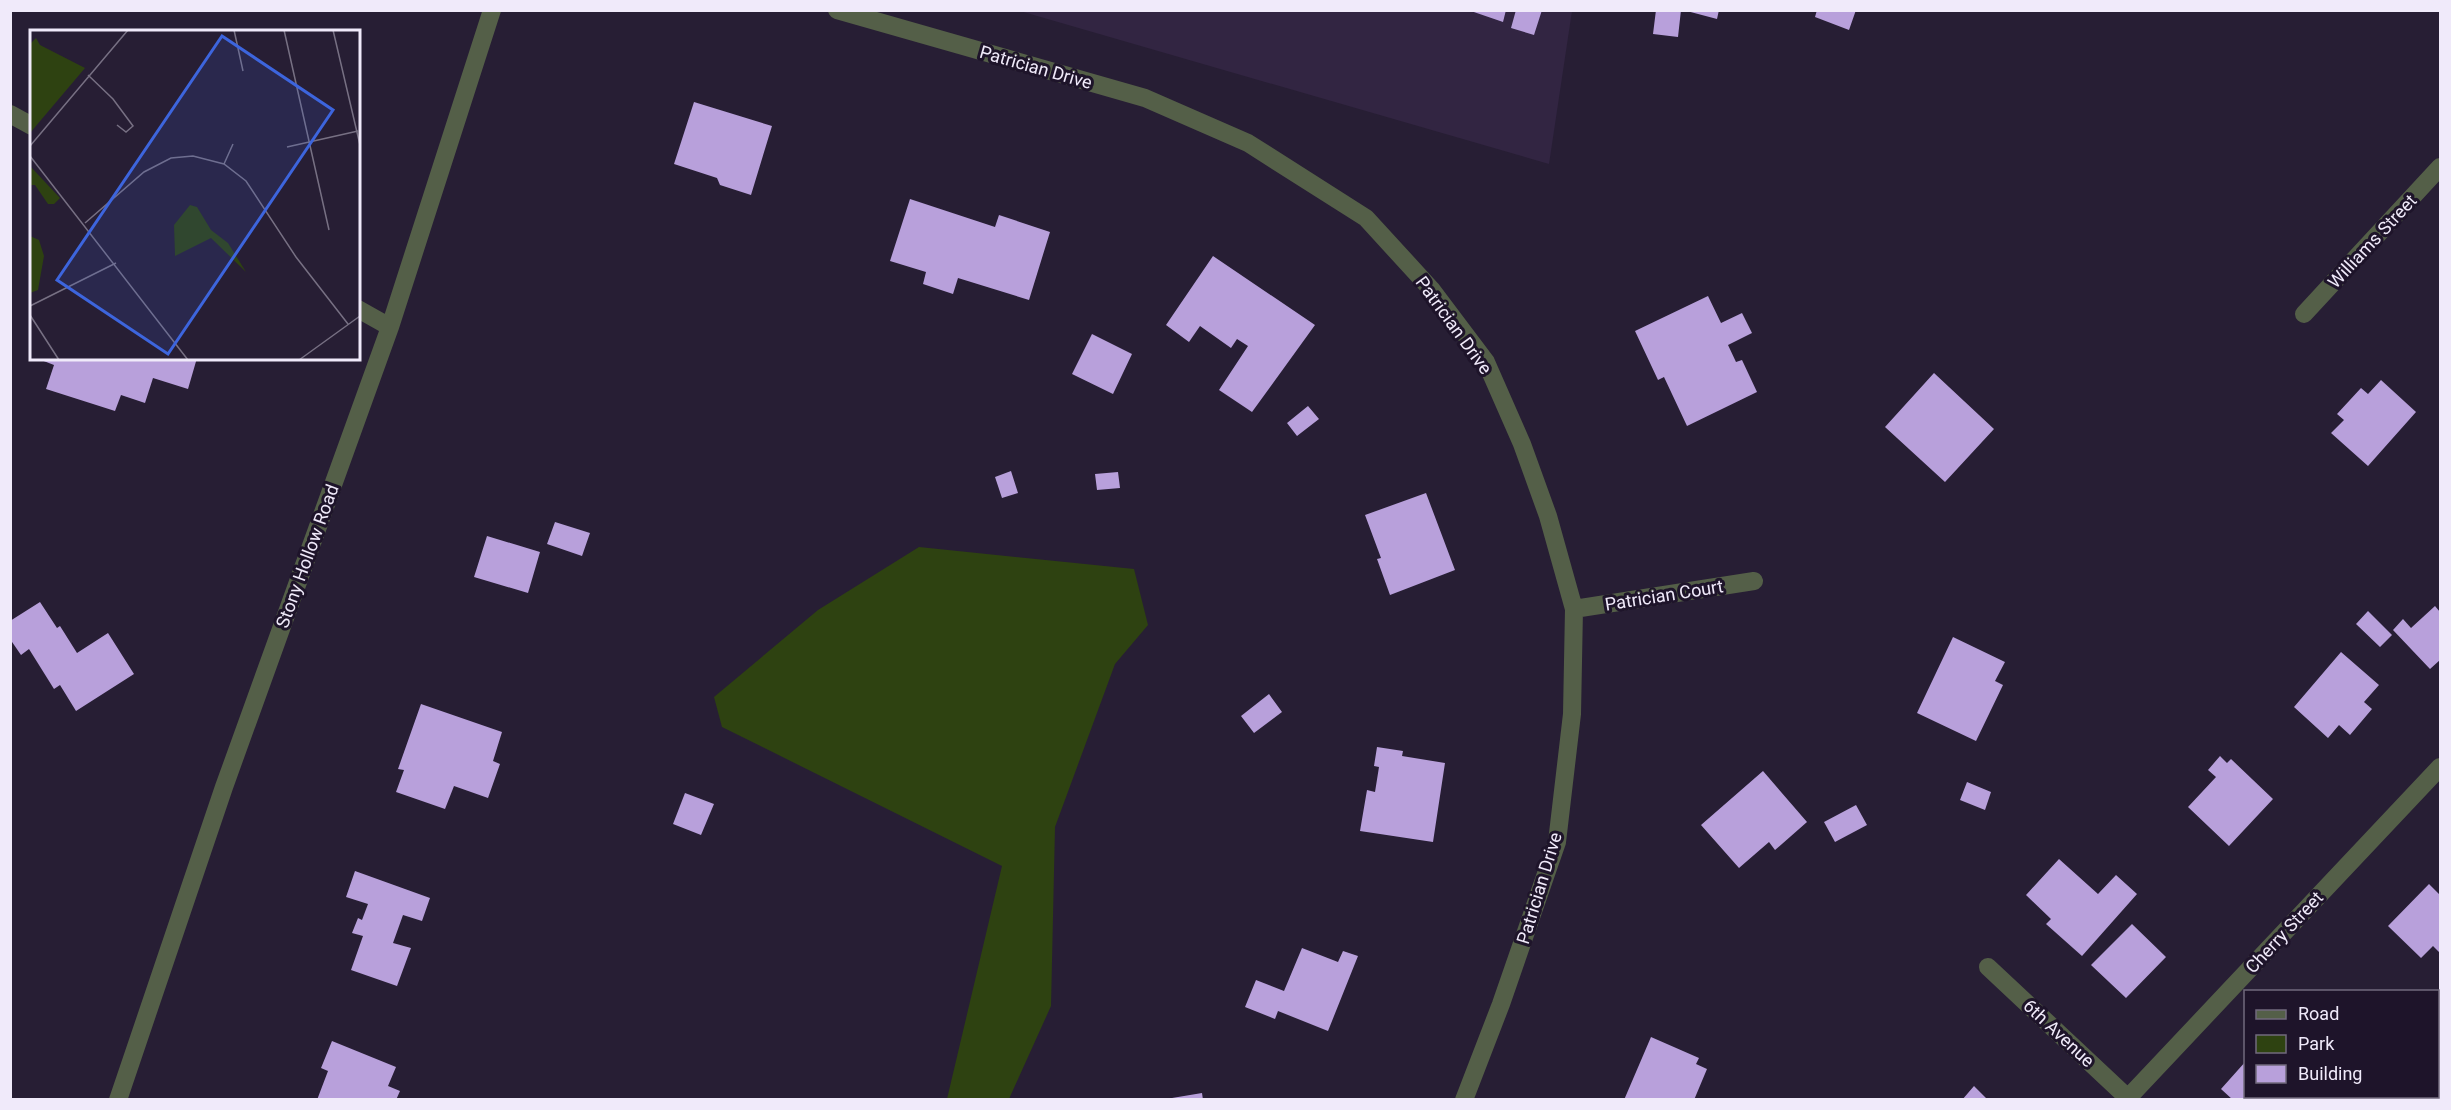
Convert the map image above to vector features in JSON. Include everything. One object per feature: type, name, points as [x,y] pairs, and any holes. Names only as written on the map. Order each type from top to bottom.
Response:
[{"type":"street","name":"Stony Hollow Road","points":[[118,1100],[224,787],[390,327],[492,10]]},
{"type":"street","name":"Patrician Drive","points":[[837,10],[1145,98],[1248,143],[1366,218],[1431,289],[1486,362],[1522,444],[1548,516],[1574,609],[1572,714],[1557,842],[1501,1004],[1464,1100]]},
{"type":"street","points":[[10,114],[30,125]]},
{"type":"street","name":"Williams Street","points":[[2304,314],[2440,167]]},
{"type":"street","points":[[360,310],[390,327]]},
{"type":"street","name":"Patrician Court","points":[[1574,609],[1754,581]]},
{"type":"street","name":"Cherry Street","points":[[2128,1099],[2440,767]]},
{"type":"street","name":"6th Avenue","points":[[1988,967],[2128,1099]]},
{"type":"shaded area","points":[[1020,11],[1572,11],[1549,164]]},
{"type":"green space","points":[[919,547],[1134,569],[1148,625],[1115,664],[1055,827],[1051,1006],[1009,1099],[947,1099],[1002,866],[722,727],[714,697],[818,610]]},
{"type":"building","points":[[1468,10],[1506,10],[1503,22]]},
{"type":"building","points":[[1516,10],[1542,10],[1534,35],[1511,28]]},
{"type":"building","points":[[1656,10],[1681,10],[1678,37],[1653,34]]},
{"type":"building","points":[[1683,10],[1719,10],[1717,19]]},
{"type":"building","points":[[1817,10],[1856,10],[1849,30],[1815,17]]},
{"type":"building","points":[[694,102],[772,126],[751,195],[720,185],[717,178],[674,164]]},
{"type":"building","points":[[910,199],[995,227],[999,215],[1050,232],[1029,300],[958,278],[953,294],[923,284],[926,272],[890,261]]},
{"type":"building","points":[[1213,256],[1315,325],[1252,412],[1219,390],[1248,346],[1237,339],[1231,348],[1200,326],[1189,342],[1166,325]]},
{"type":"building","points":[[1708,296],[1721,323],[1742,313],[1752,333],[1728,345],[1736,362],[1742,360],[1757,392],[1687,426],[1664,377],[1658,380],[1635,331]]},
{"type":"building","points":[[1092,334],[1132,354],[1113,394],[1072,374]]},
{"type":"building","points":[[41,360],[196,360],[188,389],[153,378],[145,403],[121,395],[115,411],[46,389],[54,365]]},
{"type":"building","points":[[1934,373],[1994,429],[1945,482],[1885,427]]},
{"type":"building","points":[[2381,380],[2416,412],[2368,466],[2331,433],[2344,420],[2337,414],[2361,388],[2368,394]]},
{"type":"building","points":[[1308,406],[1319,419],[1297,436],[1287,423]]},
{"type":"building","points":[[1011,471],[1018,493],[1002,498],[995,477]]},
{"type":"building","points":[[1118,472],[1120,488],[1097,490],[1095,474]]},
{"type":"building","points":[[1426,493],[1455,570],[1390,595],[1377,559],[1381,558],[1365,515]]},
{"type":"building","points":[[555,522],[590,533],[582,556],[547,544]]},
{"type":"building","points":[[487,536],[540,552],[528,593],[474,577]]},
{"type":"building","points":[[40,602],[57,628],[60,626],[77,653],[108,633],[134,674],[76,711],[60,685],[54,689],[29,649],[21,655],[10,639],[10,621]]},
{"type":"building","points":[[2435,606],[2440,612],[2440,660],[2430,669],[2393,630],[2403,619],[2411,628]]},
{"type":"building","points":[[2368,611],[2392,635],[2380,647],[2356,624]]},
{"type":"building","points":[[1953,637],[2005,662],[1995,681],[2003,685],[1976,741],[1917,713]]},
{"type":"building","points":[[2341,652],[2379,685],[2364,702],[2372,709],[2350,735],[2339,725],[2328,738],[2294,707]]},
{"type":"building","points":[[1269,694],[1282,712],[1254,733],[1241,716]]},
{"type":"building","points":[[421,704],[502,732],[493,761],[500,764],[488,798],[454,786],[445,809],[396,792],[404,770],[398,769]]},
{"type":"building","points":[[1377,747],[1403,751],[1402,756],[1445,763],[1433,842],[1360,831],[1367,790],[1375,792],[1379,767],[1374,766]]},
{"type":"building","points":[[2220,756],[2227,763],[2231,759],[2273,799],[2229,846],[2188,807],[2216,777],[2208,770]]},
{"type":"building","points":[[1763,771],[1807,822],[1775,850],[1769,842],[1739,868],[1701,825]]},
{"type":"building","points":[[1967,782],[1991,792],[1985,810],[1960,800]]},
{"type":"building","points":[[685,793],[714,804],[701,835],[673,824]]},
{"type":"building","points":[[1856,805],[1867,825],[1835,842],[1824,822]]},
{"type":"building","points":[[2059,859],[2098,894],[2116,875],[2137,894],[2082,956],[2046,924],[2051,919],[2026,895]]},
{"type":"building","points":[[355,871],[430,898],[422,921],[403,915],[393,943],[411,948],[397,986],[351,970],[363,936],[352,933],[358,918],[362,920],[368,904],[346,897]]},
{"type":"building","points":[[2429,884],[2440,895],[2440,953],[2433,946],[2421,958],[2388,926]]},
{"type":"building","points":[[2132,924],[2166,957],[2126,998],[2091,965]]},
{"type":"building","points":[[1302,948],[1338,962],[1343,951],[1358,956],[1328,1031],[1278,1011],[1275,1019],[1245,1007],[1256,980],[1284,991]]},
{"type":"building","points":[[1651,1037],[1699,1058],[1696,1064],[1707,1069],[1694,1100],[1624,1100]]},
{"type":"building","points":[[332,1041],[396,1067],[388,1086],[400,1091],[396,1100],[317,1100],[328,1071],[321,1068]]},
{"type":"building","points":[[2244,1063],[2244,1098],[2275,1098],[2274,1100],[2233,1100],[2221,1089]]},
{"type":"building","points":[[1974,1086],[1988,1100],[1962,1100]]},
{"type":"building","points":[[1202,1093],[1203,1100],[1172,1100],[1172,1098]]}]
